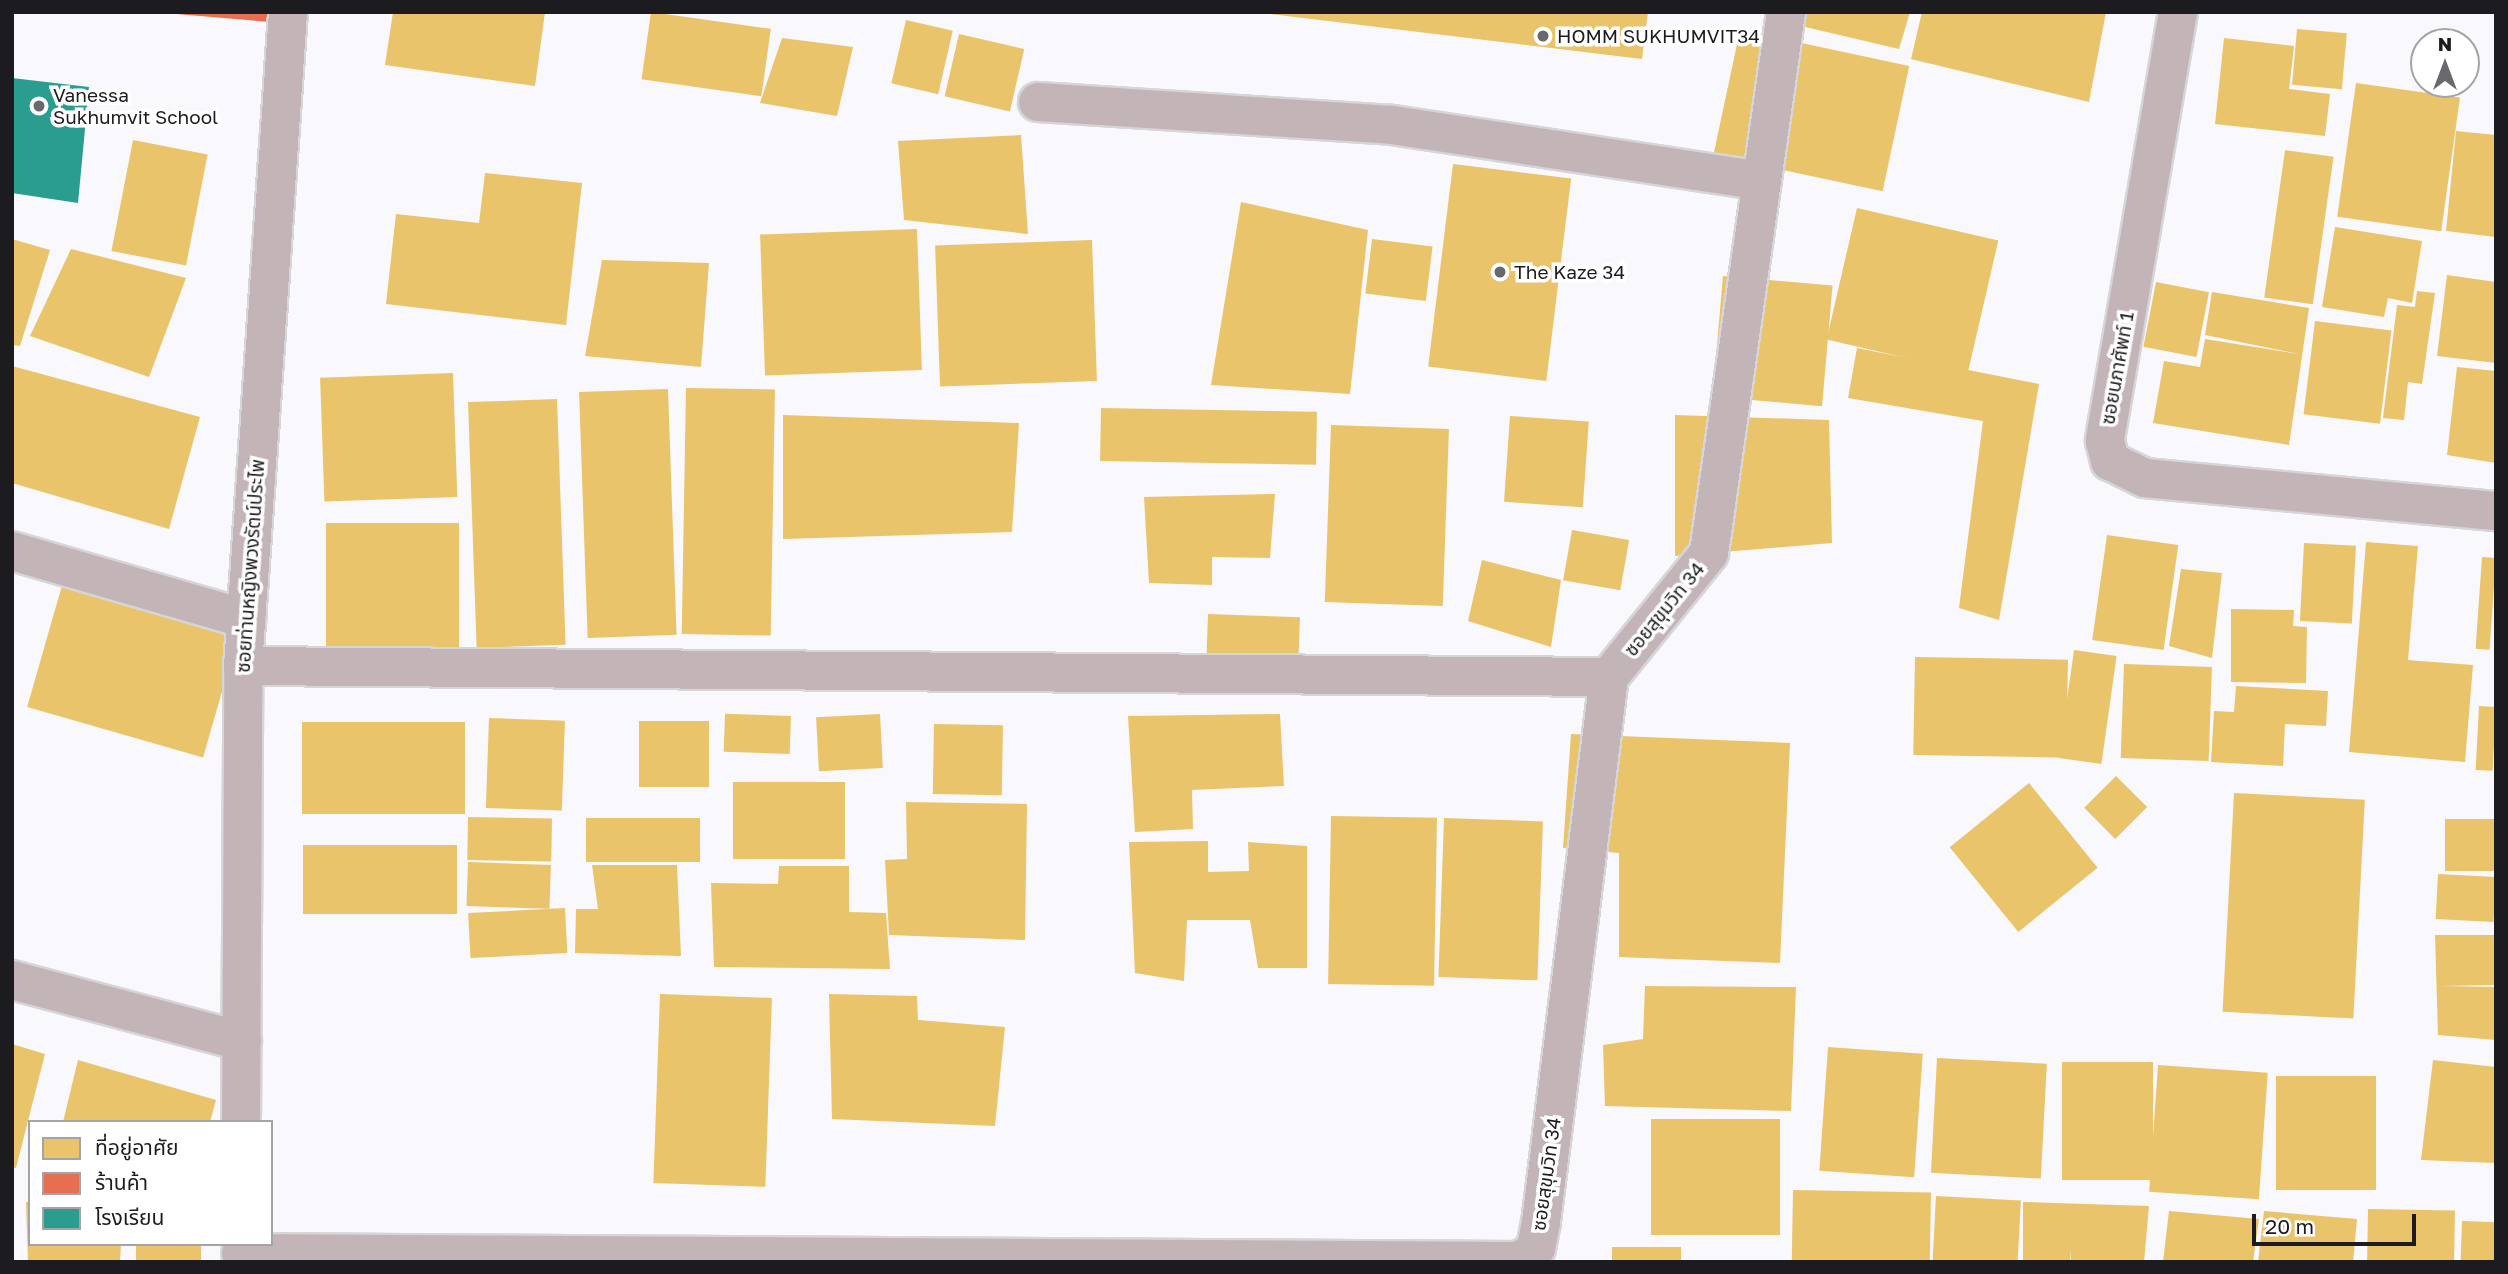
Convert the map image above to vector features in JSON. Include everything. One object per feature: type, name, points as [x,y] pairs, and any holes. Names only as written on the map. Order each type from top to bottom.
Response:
[{"type":"street","name":"ซอยท่านหญิงพวงรัตน์ประไพ","points":[[242,1120],[243,666],[288,12]]},
{"type":"street","name":"ซอยสุขุมวิท 34","points":[[241,1253],[1459,1261],[1515,1261],[1527,1257],[1536,1248],[1541,1222],[1609,677],[1709,553],[1786,12]]},
{"type":"street","name":"ซอยนภาศัพท์ 1","points":[[2178,12],[2105,441],[2110,461],[2145,478],[2496,510]]},
{"type":"street","points":[[1038,102],[1392,125],[1762,181]]},
{"type":"street","points":[[12,551],[246,620]]},
{"type":"street","points":[[243,666],[1609,677]]},
{"type":"street","points":[[12,980],[242,1041]]},
{"type":"building: ที่อยู่อาศัย","points":[[393,12],[545,12],[535,86],[385,65]]},
{"type":"building: ที่อยู่อาศัย","points":[[651,12],[771,29],[761,96],[642,79]]},
{"type":"building: ที่อยู่อาศัย","name":"HOMM SUKHUMVIT34","points":[[1253,12],[1648,12],[1642,59]]},
{"type":"building: ที่อยู่อาศัย","points":[[1787,12],[1910,12],[1899,49],[1784,22]]},
{"type":"building: ที่อยู่อาศัย","points":[[1922,12],[2106,12],[2089,102],[1911,59]]},
{"type":"building: ที่อยู่อาศัย","points":[[906,20],[953,31],[938,94],[891,83]]},
{"type":"building: ที่อยู่อาศัย","points":[[2297,29],[2347,33],[2342,89],[2292,85]]},
{"type":"building: ที่อยู่อาศัย","points":[[1740,30],[1909,66],[1883,191],[1713,155]]},
{"type":"building: ที่อยู่อาศัย","points":[[959,34],[1024,49],[1010,111],[945,96]]},
{"type":"building: ที่อยู่อาศัย","points":[[782,38],[853,47],[837,116],[760,103]]},
{"type":"building: ที่อยู่อาศัย","points":[[2224,38],[2294,46],[2289,89],[2330,94],[2325,136],[2215,124]]},
{"type":"building: ที่อยู่อาศัย","points":[[2356,83],[2410,91],[2410,98],[2460,98],[2441,231],[2337,217]]},
{"type":"building: ที่อยู่อาศัย","points":[[2456,131],[2496,135],[2496,237],[2446,231]]},
{"type":"building: ที่อยู่อาศัย","points":[[1021,135],[1028,234],[904,220],[898,141]]},
{"type":"building: ที่อยู่อาศัย","points":[[133,140],[208,155],[186,265],[111,251]]},
{"type":"building: ที่อยู่อาศัย","points":[[2285,150],[2334,157],[2313,304],[2264,298]]},
{"type":"building: ที่อยู่อาศัย","name":"The Kaze 34","points":[[1453,164],[1571,179],[1546,381],[1428,366]]},
{"type":"building: ที่อยู่อาศัย","points":[[485,173],[582,183],[566,325],[386,304],[396,214],[479,223]]},
{"type":"building: ที่อยู่อาศัย","points":[[1241,202],[1368,230],[1350,394],[1211,385]]},
{"type":"building: ที่อยู่อาศัย","points":[[1857,208],[1998,241],[1968,372],[1827,340]]},
{"type":"building: ที่อยู่อาศัย","points":[[2335,227],[2422,241],[2412,303],[2388,298],[2384,317],[2322,307]]},
{"type":"building: ที่อยู่อาศัย","points":[[917,229],[922,370],[765,375],[760,234]]},
{"type":"building: ที่อยู่อาศัย","points":[[12,239],[50,250],[20,346],[12,345]]},
{"type":"building: ที่อยู่อาศัย","points":[[1372,239],[1433,246],[1426,301],[1365,294]]},
{"type":"building: ที่อยู่อาศัย","points":[[1092,240],[1097,381],[940,386],[935,245]]},
{"type":"building: ที่อยู่อาศัย","points":[[71,249],[186,278],[149,377],[30,336]]},
{"type":"building: ที่อยู่อาศัย","points":[[602,260],[709,263],[701,367],[585,356]]},
{"type":"building: ที่อยู่อาศัย","points":[[2447,275],[2496,282],[2496,363],[2437,356]]},
{"type":"building: ที่อยู่อาศัย","points":[[1723,276],[1833,286],[1822,406],[1712,397]]},
{"type":"building: ที่อยู่อาศัย","points":[[2156,282],[2209,292],[2196,357],[2143,347]]},
{"type":"building: ที่อยู่อาศัย","points":[[2417,291],[2435,293],[2422,384],[2408,382],[2404,420],[2383,418],[2397,305],[2415,307]]},
{"type":"building: ที่อยู่อาศัย","points":[[2212,292],[2309,308],[2289,445],[2153,423],[2164,361],[2200,367],[2205,339],[2299,354],[2205,335]]},
{"type":"building: ที่อยู่อาศัย","points":[[2315,321],[2391,330],[2380,424],[2304,414]]},
{"type":"building: ที่อยู่อาศัย","points":[[1857,348],[2039,384],[1999,620],[1959,608],[1983,421],[1848,398]]},
{"type":"building: ที่อยู่อาศัย","points":[[12,366],[200,417],[169,529],[12,483]]},
{"type":"building: ที่อยู่อาศัย","points":[[2457,367],[2496,371],[2496,463],[2447,455]]},
{"type":"building: ที่อยู่อาศัย","points":[[453,373],[457,497],[324,502],[320,378]]},
{"type":"building: ที่อยู่อาศัย","points":[[686,388],[775,390],[771,636],[682,634]]},
{"type":"building: ที่อยู่อาศัย","points":[[668,389],[677,635],[588,638],[579,392]]},
{"type":"building: ที่อยู่อาศัย","points":[[557,399],[566,645],[477,648],[468,402]]},
{"type":"building: ที่อยู่อาศัย","points":[[1101,408],[1317,412],[1316,465],[1100,461]]},
{"type":"building: ที่อยู่อาศัย","points":[[783,415],[1019,423],[1012,532],[783,539]]},
{"type":"building: ที่อยู่อาศัย","points":[[1675,415],[1829,420],[1832,543],[1675,556]]},
{"type":"building: ที่อยู่อาศัย","points":[[1510,416],[1589,422],[1583,507],[1504,502]]},
{"type":"building: ที่อยู่อาศัย","points":[[1331,425],[1449,429],[1443,606],[1325,602]]},
{"type":"building: ที่อยู่อาศัย","points":[[1275,494],[1270,558],[1212,557],[1212,585],[1149,583],[1144,497]]},
{"type":"building: ที่อยู่อาศัย","points":[[326,523],[459,523],[459,647],[326,647]]},
{"type":"building: ที่อยู่อาศัย","points":[[1572,530],[1629,540],[1620,590],[1563,580]]},
{"type":"building: ที่อยู่อาศัย","points":[[2107,535],[2178,545],[2164,650],[2092,640]]},
{"type":"building: ที่อยู่อาศัย","points":[[2366,542],[2418,546],[2408,660],[2473,665],[2465,762],[2349,752]]},
{"type":"building: ที่อยู่อาศัย","points":[[2304,543],[2356,546],[2352,624],[2300,621]]},
{"type":"building: ที่อยู่อาศัย","points":[[2482,557],[2496,558],[2490,650],[2476,649]]},
{"type":"building: ที่อยู่อาศัย","points":[[1482,560],[1561,580],[1551,647],[1468,621]]},
{"type":"building: ที่อยู่อาศัย","points":[[2181,569],[2222,573],[2212,658],[2169,646]]},
{"type":"building: ที่อยู่อาศัย","points":[[63,582],[239,632],[203,757],[27,707]]},
{"type":"building: ที่อยู่อาศัย","points":[[2231,609],[2294,610],[2293,626],[2307,627],[2306,683],[2231,682]]},
{"type":"building: ที่อยู่อาศัย","points":[[1208,614],[1300,617],[1298,670],[1206,667]]},
{"type":"building: ที่อยู่อาศัย","points":[[2074,650],[2117,656],[2101,764],[2059,758]]},
{"type":"building: ที่อยู่อาศัย","points":[[1915,657],[2068,660],[2066,758],[1913,755]]},
{"type":"building: ที่อยู่อาศัย","points":[[2124,664],[2212,667],[2209,761],[2121,758]]},
{"type":"building: ที่อยู่อาศัย","points":[[2236,686],[2328,691],[2326,726],[2285,724],[2283,766],[2211,762],[2214,711],[2234,712]]},
{"type":"building: ที่อยู่อาศัย","points":[[2479,706],[2496,707],[2493,771],[2476,770]]},
{"type":"building: ที่อยู่อาศัย","points":[[725,714],[791,716],[790,754],[724,752]]},
{"type":"building: ที่อยู่อาศัย","points":[[880,714],[883,768],[819,771],[816,717]]},
{"type":"building: ที่อยู่อาศัย","points":[[1280,714],[1284,786],[1192,790],[1193,829],[1135,832],[1128,716]]},
{"type":"building: ที่อยู่อาศัย","points":[[489,718],[565,721],[562,811],[486,808]]},
{"type":"building: ที่อยู่อาศัย","points":[[639,721],[709,721],[709,787],[639,787]]},
{"type":"building: ที่อยู่อาศัย","points":[[302,722],[465,722],[465,814],[302,814]]},
{"type":"building: ที่อยู่อาศัย","points":[[934,724],[1003,725],[1002,795],[933,794]]},
{"type":"building: ที่อยู่อาศัย","points":[[1571,734],[1790,743],[1780,963],[1619,957],[1619,853],[1563,848]]},
{"type":"building: ที่อยู่อาศัย","points":[[2116,776],[2147,807],[2115,839],[2084,808]]},
{"type":"building: ที่อยู่อาศัย","points":[[733,782],[845,782],[845,859],[733,859]]},
{"type":"building: ที่อยู่อาศัย","points":[[2029,783],[2098,868],[2018,932],[1950,847]]},
{"type":"building: ที่อยู่อาศัย","points":[[2234,793],[2365,800],[2353,1019],[2223,1012]]},
{"type":"building: ที่อยู่อาศัย","points":[[906,802],[1027,804],[1025,940],[889,935],[885,860],[907,859]]},
{"type":"building: ที่อยู่อาศัย","points":[[1331,816],[1437,818],[1434,986],[1328,984]]},
{"type":"building: ที่อยู่อาศัย","points":[[468,817],[552,818],[551,861],[467,860]]},
{"type":"building: ที่อยู่อาศัย","points":[[586,818],[700,818],[700,862],[586,862]]},
{"type":"building: ที่อยู่อาศัย","points":[[1444,818],[1543,821],[1537,980],[1438,977]]},
{"type":"building: ที่อยู่อาศัย","points":[[2445,819],[2496,819],[2496,871],[2445,871]]},
{"type":"building: ที่อยู่อาศัย","points":[[1208,841],[1208,872],[1249,871],[1248,842],[1307,846],[1307,968],[1258,968],[1250,920],[1187,920],[1184,981],[1135,973],[1129,842]]},
{"type":"building: ที่อยู่อาศัย","points":[[303,845],[457,845],[457,914],[303,914]]},
{"type":"building: ที่อยู่อาศัย","points":[[468,862],[551,865],[549,909],[466,906]]},
{"type":"building: ที่อยู่อาศัย","points":[[592,865],[677,865],[681,956],[575,953],[576,909],[598,909]]},
{"type":"building: ที่อยู่อาศัย","points":[[779,866],[849,866],[849,912],[886,913],[890,969],[714,967],[711,883],[778,884]]},
{"type":"building: ที่อยู่อาศัย","points":[[2438,874],[2496,877],[2494,922],[2436,919]]},
{"type":"building: ที่อยู่อาศัย","points":[[565,908],[567,953],[470,958],[468,913]]},
{"type":"building: ที่อยู่อาศัย","points":[[2435,935],[2496,935],[2496,985],[2441,986],[2496,987],[2496,1040],[2438,1035]]},
{"type":"building: ที่อยู่อาศัย","points":[[1645,986],[1796,987],[1791,1111],[1605,1106],[1603,1045],[1643,1039]]},
{"type":"building: ที่อยู่อาศัย","points":[[660,994],[772,998],[765,1187],[653,1183]]},
{"type":"building: ที่อยู่อาศัย","points":[[829,994],[917,996],[918,1020],[1005,1027],[995,1126],[832,1119]]},
{"type":"building: ที่อยู่อาศัย","points":[[12,1044],[45,1054],[16,1168],[12,1167]]},
{"type":"building: ที่อยู่อาศัย","points":[[1828,1047],[1923,1054],[1914,1177],[1819,1171]]},
{"type":"building: ที่อยู่อาศัย","points":[[1937,1058],[2047,1064],[2041,1179],[1931,1173]]},
{"type":"building: ที่อยู่อาศัย","points":[[78,1060],[216,1100],[211,1120],[63,1120]]},
{"type":"building: ที่อยู่อาศัย","points":[[2433,1060],[2496,1067],[2496,1163],[2421,1160]]},
{"type":"building: ที่อยู่อาศัย","points":[[2062,1062],[2153,1062],[2153,1180],[2062,1180]]},
{"type":"building: ที่อยู่อาศัย","points":[[2158,1065],[2268,1073],[2259,1199],[2149,1192]]},
{"type":"building: ที่อยู่อาศัย","points":[[2276,1076],[2376,1076],[2376,1190],[2276,1190]]},
{"type":"building: ที่อยู่อาศัย","points":[[1651,1119],[1780,1119],[1780,1235],[1651,1235]]},
{"type":"building: ที่อยู่อาศัย","points":[[1793,1190],[1931,1192],[1930,1262],[1792,1262]]},
{"type":"building: ที่อยู่อาศัย","points":[[1936,1196],[2021,1200],[2018,1262],[1933,1262]]},
{"type":"building: ที่อยู่อาศัย","points":[[26,1202],[28,1246],[121,1246],[120,1262],[28,1262]]},
{"type":"building: ที่อยู่อาศัย","points":[[2023,1202],[2149,1206],[2144,1262],[2071,1262],[2071,1250],[2070,1262],[2023,1262]]},
{"type":"building: ที่อยู่อาศัย","points":[[2368,1209],[2455,1211],[2454,1262],[2367,1262]]},
{"type":"building: ที่อยู่อาศัย","points":[[2169,1211],[2259,1219],[2253,1262],[2163,1262]]},
{"type":"building: ที่อยู่อาศัย","points":[[2264,1211],[2357,1219],[2353,1262],[2258,1262]]},
{"type":"building: ที่อยู่อาศัย","points":[[2462,1221],[2496,1222],[2495,1262],[2461,1262]]},
{"type":"building: ที่อยู่อาศัย","points":[[136,1246],[201,1246],[201,1262],[136,1262]]},
{"type":"building: ที่อยู่อาศัย","points":[[1612,1247],[1681,1247],[1681,1262],[1612,1262]]},
{"type":"building: ร้านค้า","points":[[153,12],[271,12],[270,22]]},
{"type":"building: โรงเรียน","points":[[12,78],[89,87],[78,203],[12,193]]},
{"type":"place","name":"HOMM SUKHUMVIT34","points":[[1543,36]]},
{"type":"place","name":"Vanessa Sukhumvit School","points":[[39,106]]},
{"type":"place","name":"The Kaze 34","points":[[1500,272]]}]
